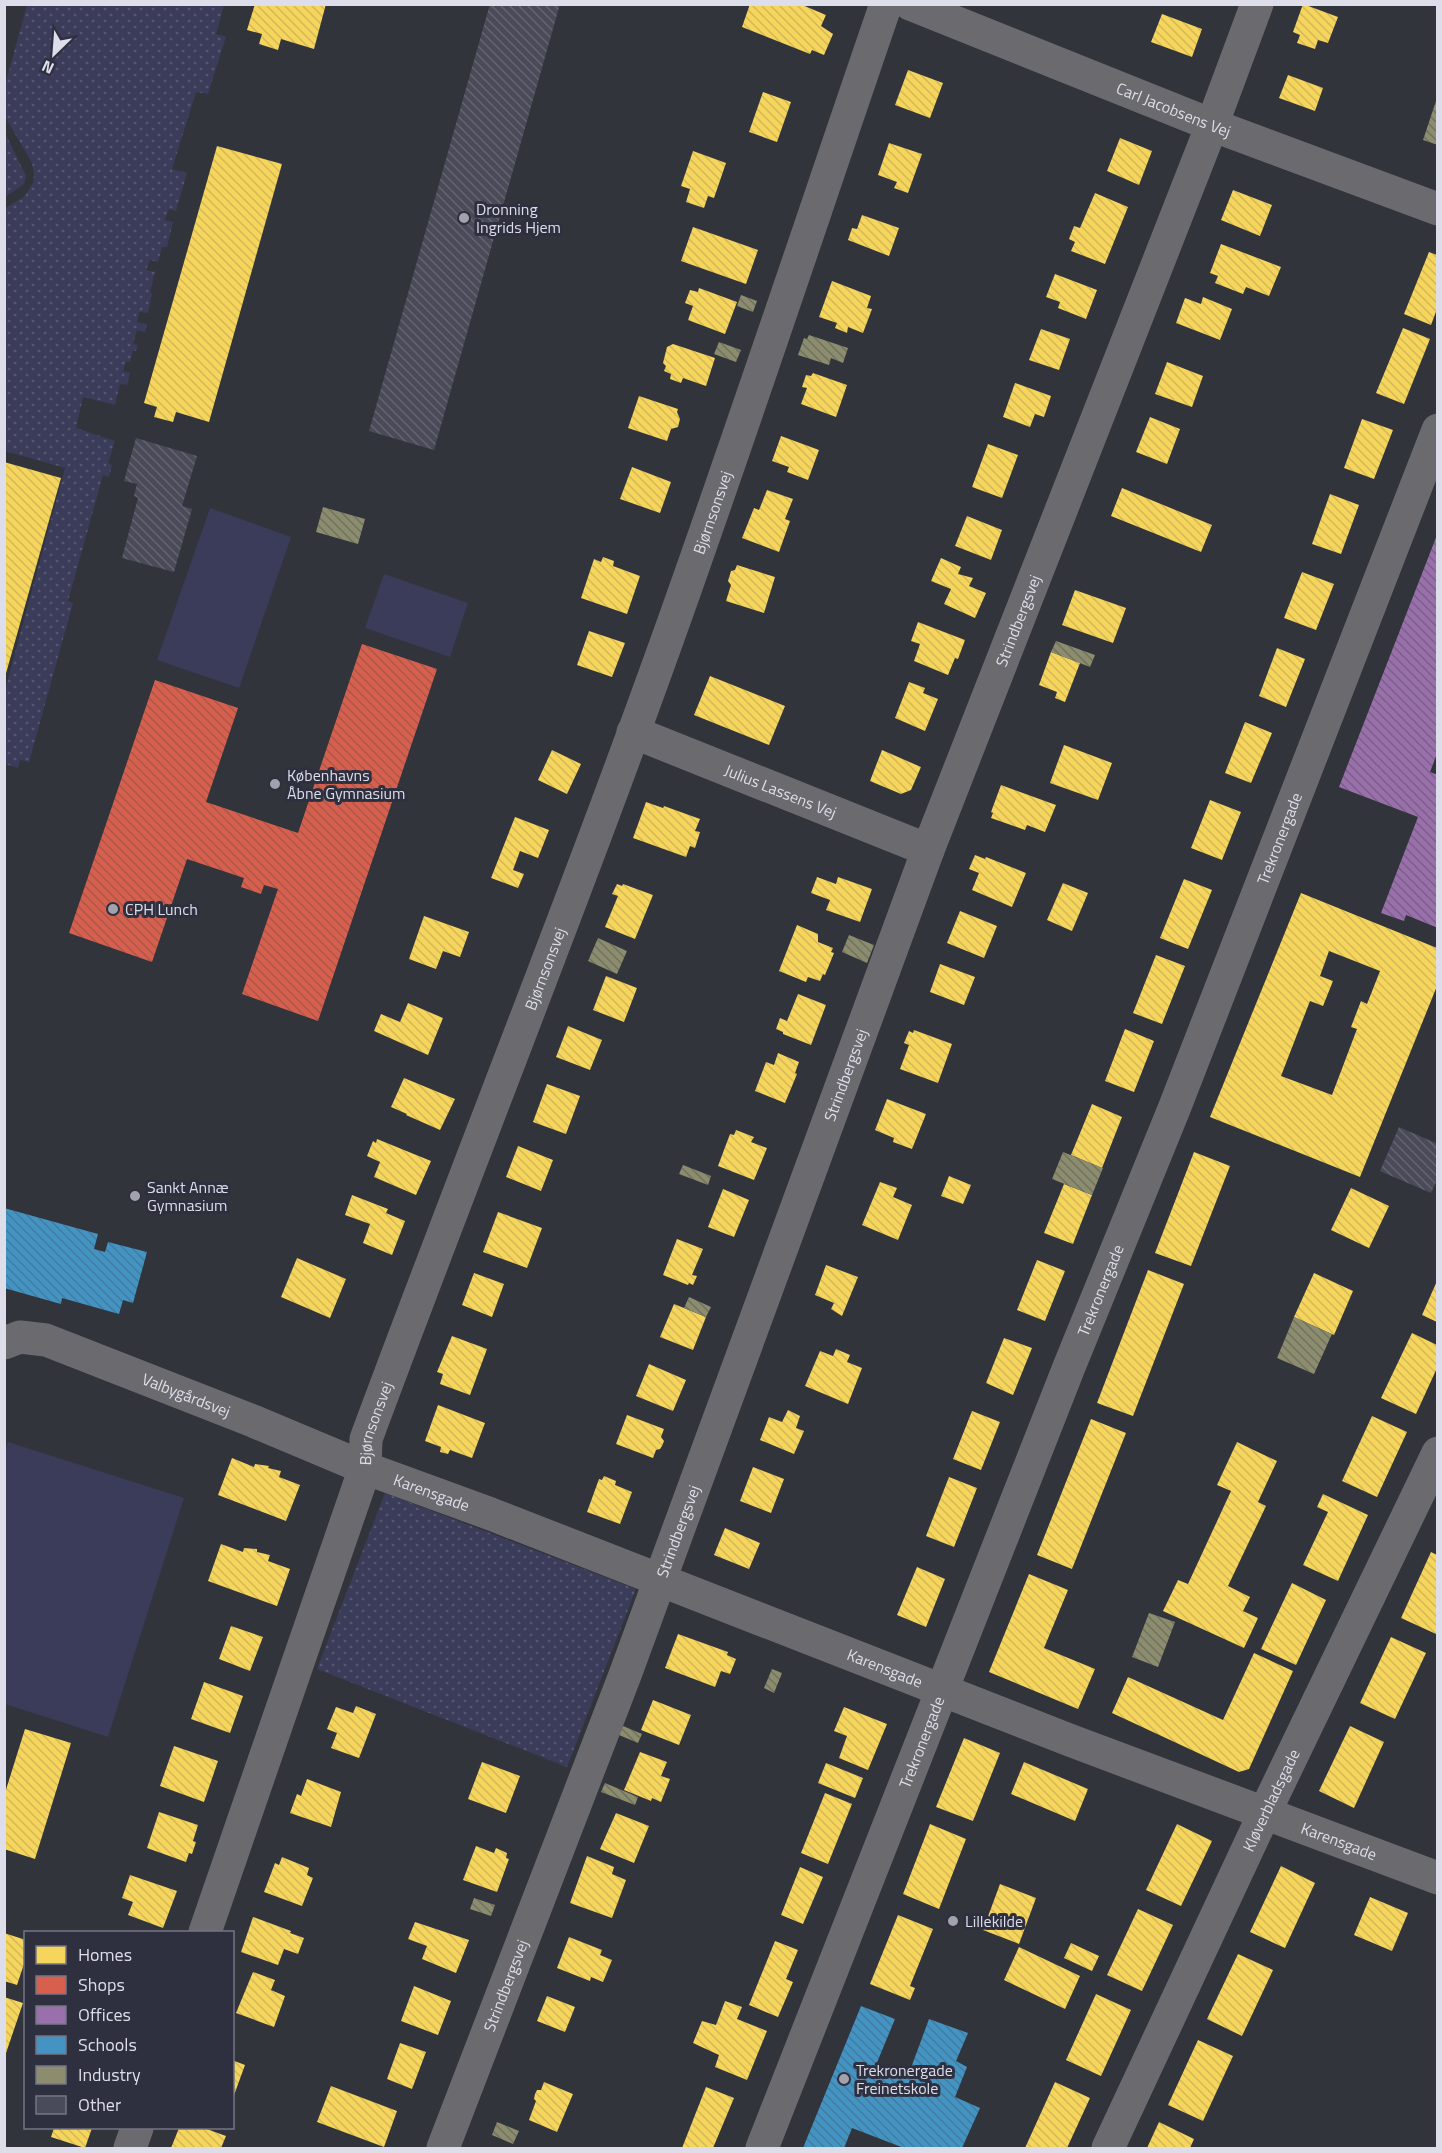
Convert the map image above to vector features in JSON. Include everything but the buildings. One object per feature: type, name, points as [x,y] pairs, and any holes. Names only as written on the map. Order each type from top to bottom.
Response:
[{"type":"street","name":"Bjørnsonsvej","points":[[205,1931],[365,1468],[366,1439],[680,606],[886,4]]},
{"type":"street","name":"Carl Jacobsens Vej","points":[[910,4],[1212,125],[1437,209]]},
{"type":"street","name":"Strindbergsvej","points":[[443,2148],[660,1580],[928,850],[1212,125],[1257,4]]},
{"type":"street","name":"Trekronergade","points":[[762,2148],[1069,1367],[1174,1109],[1437,430]]},
{"type":"street","name":"Julius Lassens Vej","points":[[633,732],[928,850]]},
{"type":"street","name":"Valbygårdsvej","points":[[4,1343],[20,1338],[46,1340],[253,1421],[365,1468]]},
{"type":"street","name":"Kløverbladsgade","points":[[1108,2148],[1264,1814],[1437,1453]]},
{"type":"street","name":"Karensgade","points":[[365,1468],[660,1580],[942,1691],[1437,1878]]},
{"type":"street","points":[[130,2148],[136,2129]]},
{"type":"shaded area","points":[[27,5],[224,5],[216,34],[226,37],[208,94],[196,92],[172,169],[187,173],[176,211],[169,209],[165,220],[173,222],[167,247],[162,247],[158,262],[150,260],[146,270],[155,272],[150,292],[152,293],[148,313],[139,312],[137,322],[147,324],[145,332],[137,330],[133,344],[138,345],[136,351],[133,350],[130,362],[126,362],[123,371],[130,373],[127,385],[120,384],[115,405],[83,397],[76,428],[115,441],[108,463],[112,465],[109,477],[103,475],[68,601],[73,603],[29,762],[20,760],[18,768],[5,764],[5,690],[65,468],[5,451],[5,208],[24,197],[33,183],[34,174],[32,163],[4,115],[5,85]]},
{"type":"shaded area","points":[[5,133],[26,176],[24,184],[5,197]]},
{"type":"shaded area","points":[[210,508],[291,537],[239,688],[157,660]]},
{"type":"shaded area","points":[[384,574],[468,603],[450,657],[365,628]]},
{"type":"shaded area","points":[[8,1442],[184,1498],[108,1737],[5,1704],[4,1454]]},
{"type":"shaded area","points":[[385,1493],[636,1589],[567,1767],[317,1669]]},
{"type":"place","name":"Dronning Ingrids Hjem","points":[[464,218]]},
{"type":"place","name":"Københavns Åbne Gymnasium","points":[[275,784]]},
{"type":"place","name":"CPH Lunch","points":[[113,909]]},
{"type":"place","name":"Sankt Annæ Gymnasium","points":[[135,1196]]},
{"type":"place","name":"Lillekilde","points":[[953,1921]]},
{"type":"place","name":"Trekronergade Freinetskole","points":[[844,2079]]}]
